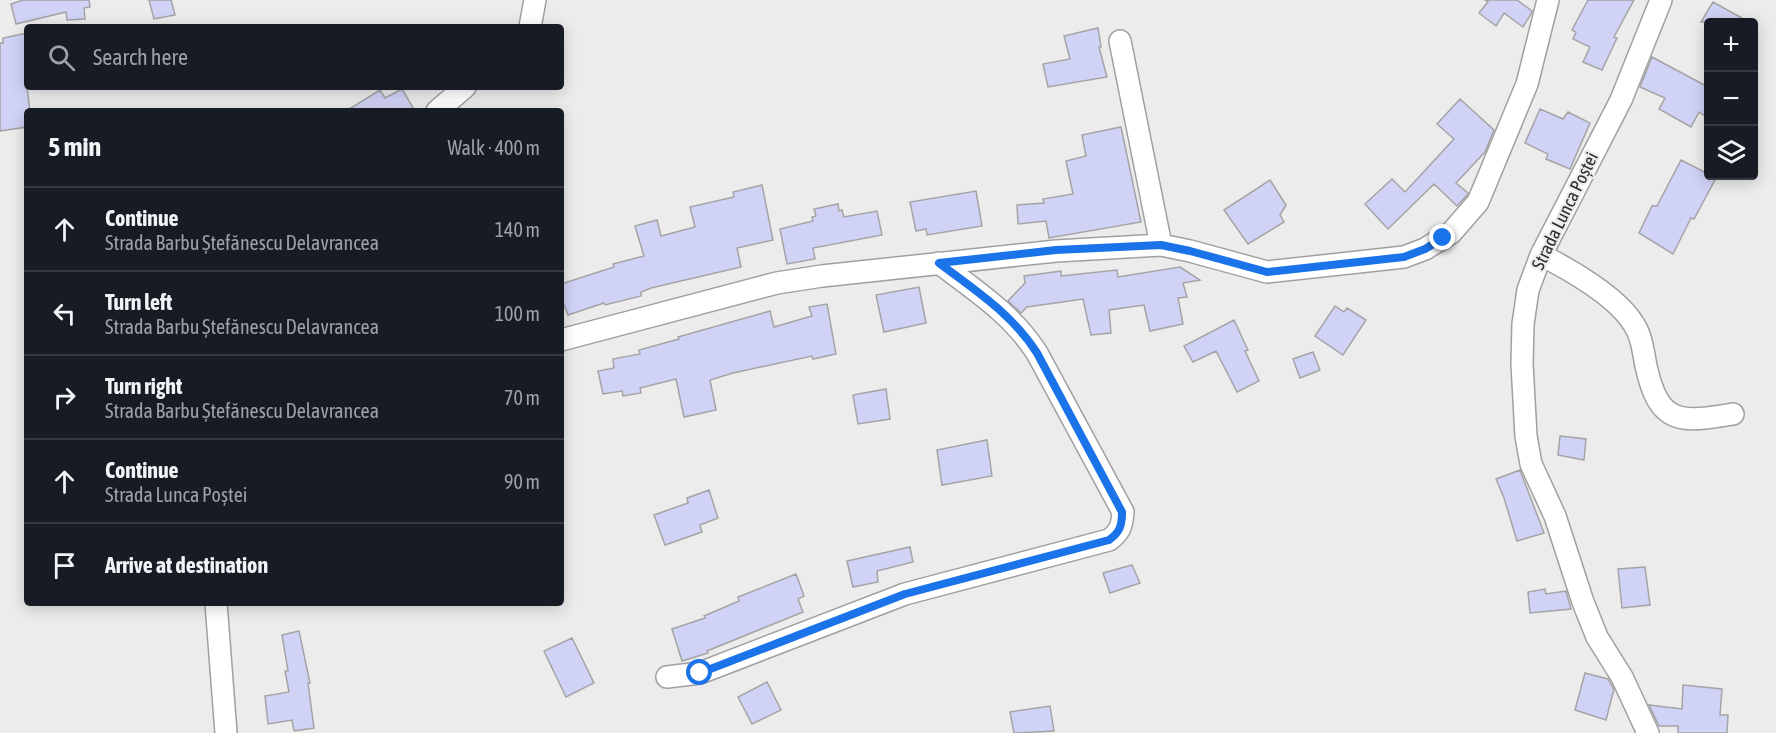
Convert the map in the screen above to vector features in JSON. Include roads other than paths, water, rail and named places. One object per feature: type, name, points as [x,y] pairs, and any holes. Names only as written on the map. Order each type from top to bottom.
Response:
[{"type":"street","points":[[531,24],[535,0]]},
{"type":"street","points":[[564,339],[777,283],[1056,250],[1161,245],[1267,272],[1404,257],[1425,249],[1451,233],[1478,202],[1527,84],[1548,0]]},
{"type":"street","name":"Strada Lunca Poștei","points":[[1648,733],[1622,677],[1597,637],[1555,516],[1531,464],[1523,398],[1524,324],[1528,290],[1541,255],[1621,100],[1661,0]]},
{"type":"street","points":[[1120,41],[1161,245]]},
{"type":"street","points":[[440,108],[462,90]]},
{"type":"street","points":[[1541,255],[1574,272],[1633,321],[1642,341],[1653,394],[1666,413],[1681,419],[1706,419],[1733,414]]},
{"type":"street","points":[[667,677],[700,673],[905,594],[1109,540],[1118,533],[1122,526],[1122,512],[1024,333],[1005,312],[939,263]]},
{"type":"street","points":[[216,606],[226,733]]}]
